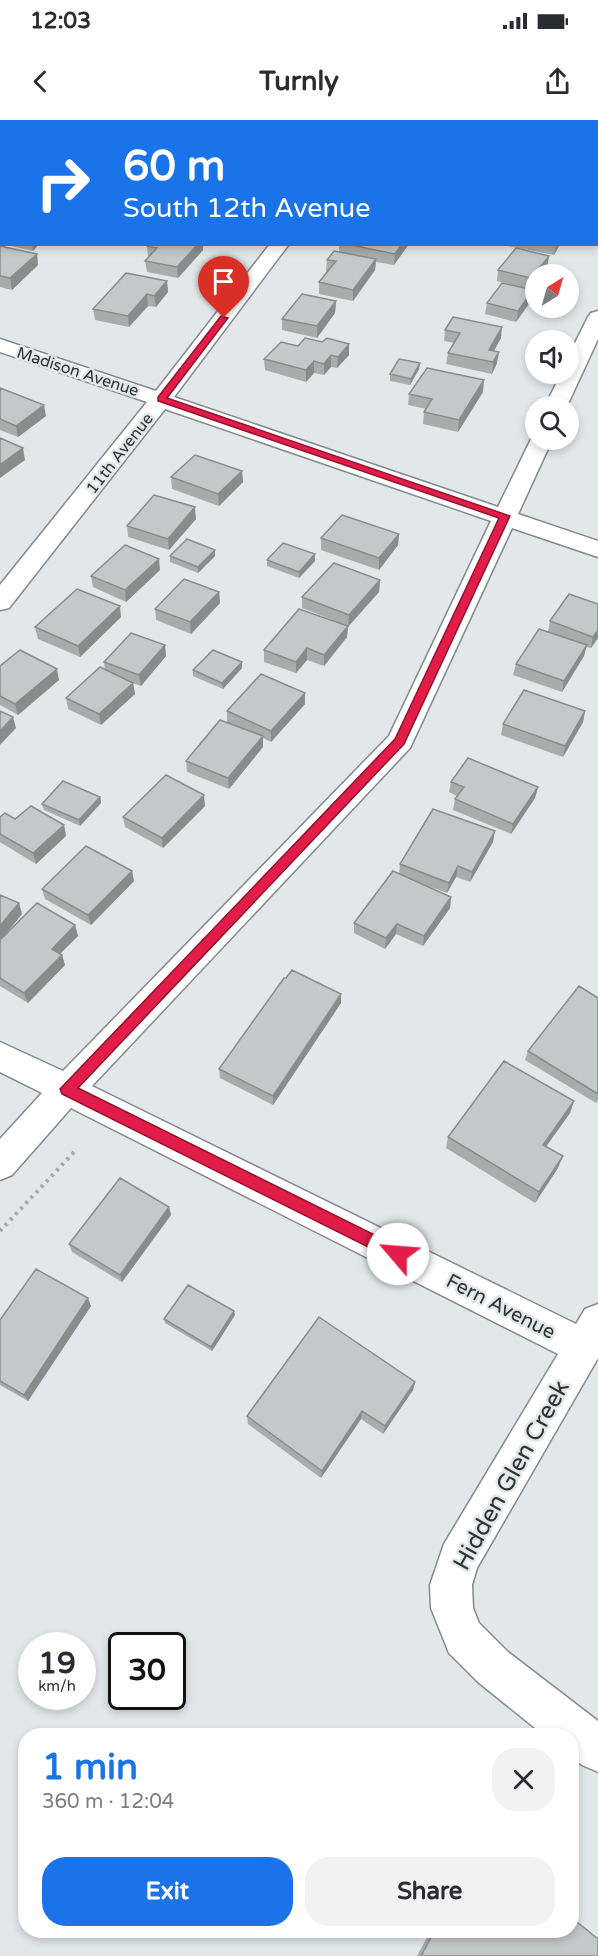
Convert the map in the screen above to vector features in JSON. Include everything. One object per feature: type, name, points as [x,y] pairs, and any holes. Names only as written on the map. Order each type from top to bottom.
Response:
[{"type":"street","name":"11th Avenue","points":[[0,602],[278,246]]},
{"type":"street","points":[[561,396],[598,317]]},
{"type":"street","name":"Madison Avenue","points":[[0,345],[598,549]]},
{"type":"street","points":[[0,1164],[67,1089],[400,741],[536,450]]},
{"type":"street","name":"Fern Avenue","points":[[0,1056],[591,1334]]},
{"type":"street","name":"Hidden Glen Creek","points":[[571,1728],[493,1667],[464,1638],[452,1608],[451,1585],[459,1559],[591,1334]]},
{"type":"street","name":"Hidden Glen Creek","points":[[579,1734],[598,1749]]},
{"type":"path","points":[[0,1231],[76,1150]]},
{"type":"building","points":[[0,246],[37,254],[10,278],[0,276]]},
{"type":"building","points":[[147,246],[196,246],[177,267],[145,261],[157,248]]},
{"type":"building","points":[[356,246],[401,246],[395,254]]},
{"type":"building","points":[[516,248],[549,256],[542,264],[525,264],[525,277],[498,270]]},
{"type":"building","points":[[334,251],[376,259],[353,290],[319,282],[336,261],[327,260]]},
{"type":"building","points":[[126,273],[167,281],[154,296],[147,294],[128,316],[93,309]]},
{"type":"building","points":[[502,283],[525,288],[525,301],[518,311],[487,303]]},
{"type":"building","points":[[302,294],[336,301],[317,326],[282,319]]},
{"type":"building","points":[[453,317],[502,327],[489,350],[499,352],[493,362],[448,353],[460,333],[445,330]]},
{"type":"building","points":[[305,338],[322,342],[327,338],[349,344],[338,357],[331,355],[324,364],[314,361],[306,370],[264,359],[281,342],[298,346]]},
{"type":"building","points":[[399,359],[420,363],[411,379],[390,374]]},
{"type":"building","points":[[427,368],[484,380],[459,420],[424,412],[432,399],[409,394]]},
{"type":"building","points":[[0,388],[44,405],[16,426],[0,419]]},
{"type":"building","points":[[0,438],[23,448],[0,465]]},
{"type":"building","points":[[195,455],[242,471],[218,494],[171,477]]},
{"type":"building","points":[[154,495],[195,507],[168,539],[127,526]]},
{"type":"building","points":[[342,515],[399,534],[379,558],[321,538]]},
{"type":"building","points":[[187,539],[215,550],[198,567],[170,556]]},
{"type":"building","points":[[283,543],[315,554],[299,572],[267,560]]},
{"type":"building","points":[[125,545],[159,559],[125,590],[91,576]]},
{"type":"building","points":[[334,563],[380,580],[349,615],[302,597]]},
{"type":"building","points":[[184,579],[219,592],[190,622],[155,609]]},
{"type":"building","points":[[77,589],[120,606],[78,646],[35,627]]},
{"type":"building","points":[[569,594],[598,604],[598,630],[593,637],[550,621]]},
{"type":"building","points":[[299,609],[348,626],[324,655],[307,648],[296,662],[264,650]]},
{"type":"building","points":[[539,629],[587,645],[564,681],[516,664]]},
{"type":"building","points":[[131,633],[165,645],[139,675],[104,662]]},
{"type":"building","points":[[20,650],[57,669],[15,704],[0,696],[0,666]]},
{"type":"building","points":[[213,650],[242,662],[222,683],[193,670]]},
{"type":"building","points":[[100,667],[133,683],[99,714],[66,698]]},
{"type":"building","points":[[261,674],[305,693],[271,731],[227,711]]},
{"type":"building","points":[[524,690],[585,711],[565,746],[503,724]]},
{"type":"building","points":[[0,711],[13,717],[0,731]]},
{"type":"building","points":[[220,720],[263,736],[228,778],[186,761]]},
{"type":"building","points":[[468,758],[538,787],[513,824],[455,799],[464,787],[451,782]]},
{"type":"building","points":[[166,775],[204,795],[162,838],[123,817]]},
{"type":"building","points":[[63,781],[100,797],[79,820],[42,804]]},
{"type":"building","points":[[31,806],[64,825],[33,853],[0,834],[0,817],[5,813],[15,819]]},
{"type":"building","points":[[433,809],[495,831],[472,872],[458,866],[449,883],[400,864]]},
{"type":"building","points":[[86,846],[132,871],[88,915],[42,889]]},
{"type":"building","points":[[393,871],[451,897],[424,936],[397,924],[386,938],[354,923]]},
{"type":"building","points":[[0,895],[19,903],[0,926]]},
{"type":"building","points":[[37,903],[75,925],[52,949],[62,955],[24,993],[0,978],[0,940]]},
{"type":"building","points":[[292,970],[341,994],[273,1096],[219,1069]]},
{"type":"building","points":[[579,986],[598,998],[598,1094],[528,1051]]},
{"type":"building","points":[[504,1061],[574,1101],[543,1145],[563,1156],[539,1192],[448,1137]]},
{"type":"building","points":[[120,1178],[169,1207],[120,1275],[69,1244]]},
{"type":"building","points":[[36,1269],[88,1298],[24,1395],[0,1381],[0,1320]]},
{"type":"building","points":[[188,1285],[234,1311],[211,1347],[164,1319]]},
{"type":"building","points":[[319,1317],[415,1382],[385,1426],[362,1411],[322,1471],[247,1416]]},
{"type":"building","points":[[579,1924],[598,1939],[598,1956],[421,1956],[431,1938],[579,1938]]},
{"type":"route","points":[[224,318],[161,399],[505,516],[400,741],[67,1089],[398,1254]]}]
